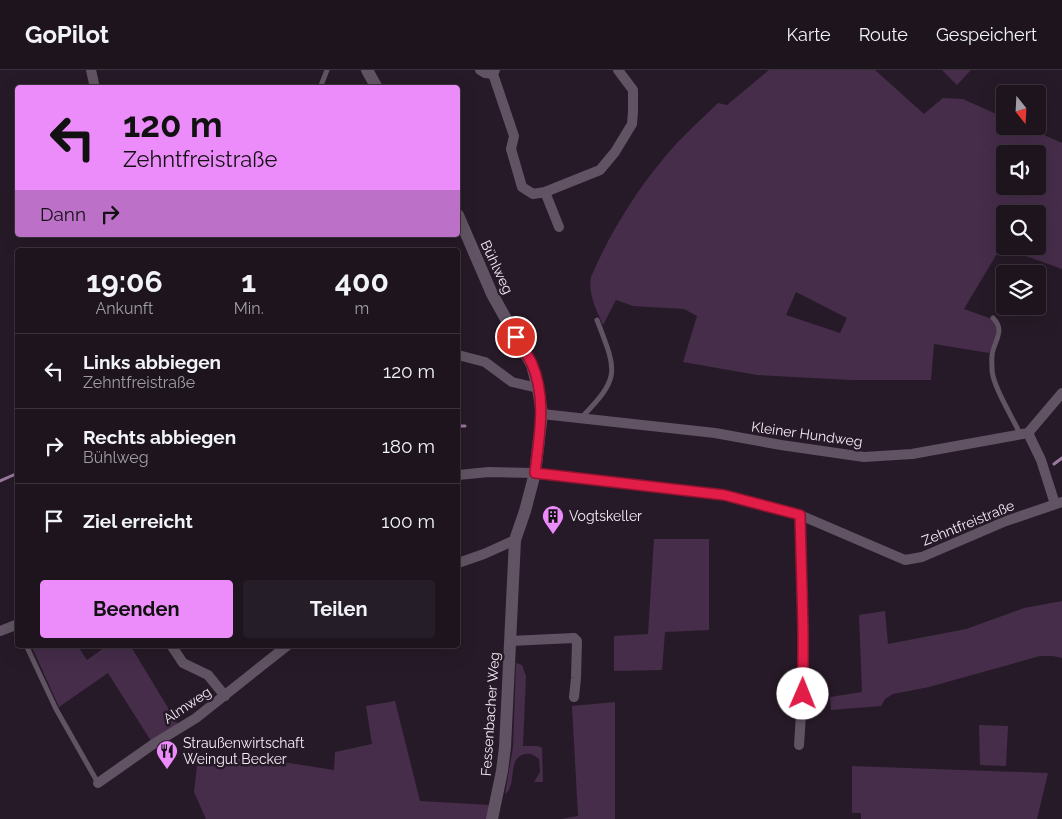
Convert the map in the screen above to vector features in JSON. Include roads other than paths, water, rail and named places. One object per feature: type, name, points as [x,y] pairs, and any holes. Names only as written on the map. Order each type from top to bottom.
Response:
[{"type":"street","points":[[91,70],[94,85]]},
{"type":"street","points":[[368,70],[376,85]]},
{"type":"street","points":[[480,70],[485,73],[494,72],[514,136],[510,148],[522,187],[532,194],[545,192],[600,170],[616,152],[632,124],[634,112],[633,90],[618,70]]},
{"type":"street","points":[[545,192],[559,227]]},
{"type":"street","name":"Bühlweg","points":[[460,220],[492,294],[532,365],[542,414],[535,473]]},
{"type":"street","points":[[460,356],[485,362],[512,382],[538,388]]},
{"type":"street","points":[[1059,503],[1041,460],[1024,433],[1062,393]]},
{"type":"street","name":"Kleiner Hundweg","points":[[542,414],[715,433],[864,457],[912,454],[1024,433]]},
{"type":"street","name":"Zehntfreistraße","points":[[460,475],[489,472],[535,473],[724,495],[800,515],[905,560],[922,557],[1006,521],[1059,503]]},
{"type":"street","name":"Fessenbacher Weg","points":[[492,819],[505,747],[515,540],[535,473]]},
{"type":"street","points":[[798,745],[803,694],[800,515]]},
{"type":"street","points":[[460,562],[515,540]]},
{"type":"street","points":[[0,631],[15,626]]},
{"type":"street","name":"Fessenbacher Weg","points":[[510,641],[574,638],[577,641],[574,697]]},
{"type":"street","points":[[173,648],[183,663],[208,675],[225,696]]},
{"type":"street","name":"Almweg","points":[[98,783],[152,745],[191,721],[284,648]]},
{"type":"lane","points":[[321,85],[327,70]]},
{"type":"lane","points":[[993,318],[998,322],[1000,332],[992,352],[992,373],[1000,394],[1024,433]]},
{"type":"lane","points":[[581,419],[602,397],[613,370],[612,360],[597,320]]},
{"type":"lane","points":[[27,648],[56,709],[98,783]]},
{"type":"waterway","points":[[460,426],[465,426]]},
{"type":"waterway","points":[[1054,464],[1062,458]]},
{"type":"waterway","points":[[0,481],[15,474]]},
{"type":"place","name":"Vogtskeller","points":[[553,535]]},
{"type":"place","name":"Straußenwirtschaft Weingut Becker","points":[[167,770]]}]
